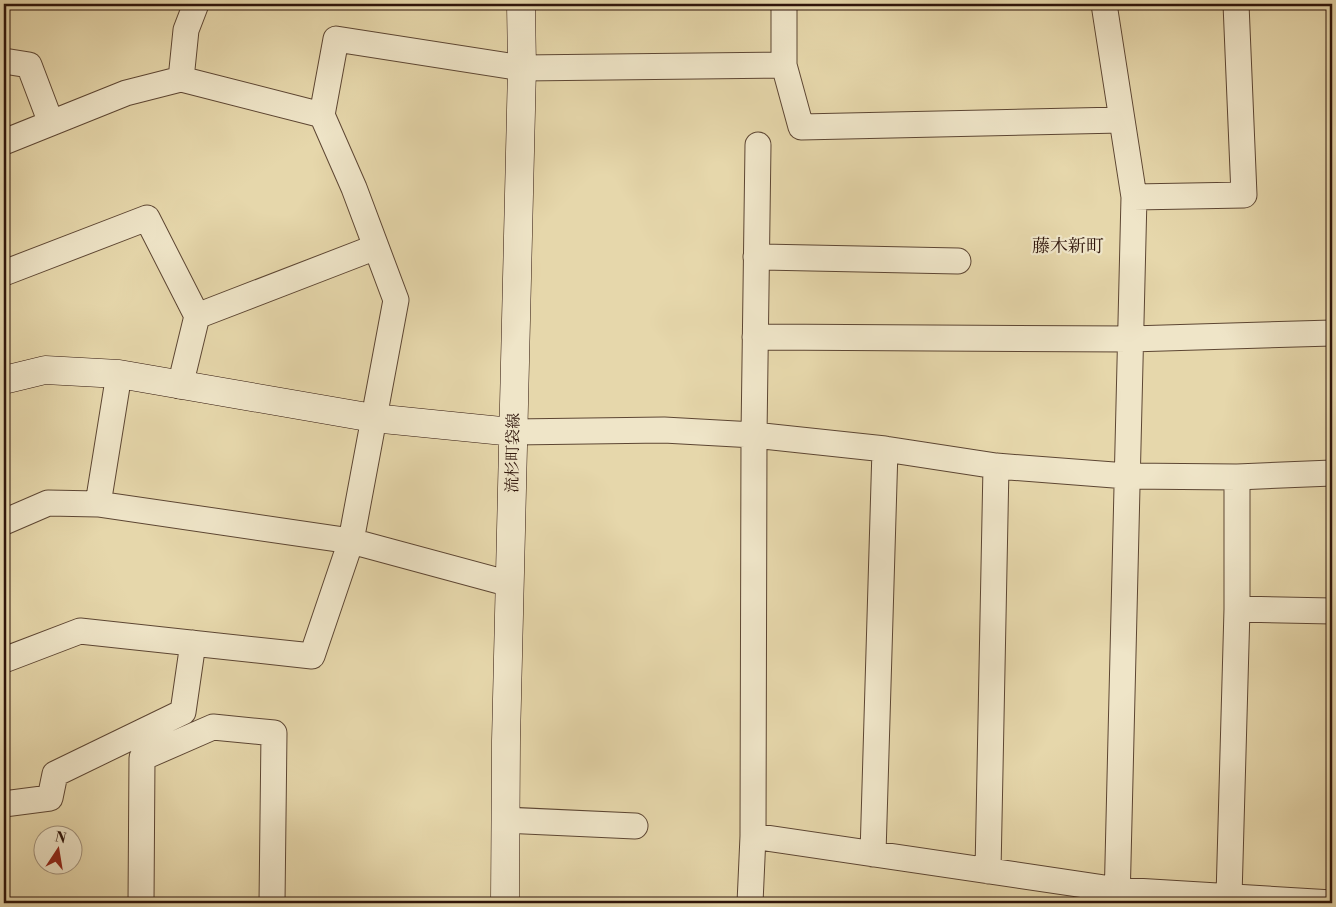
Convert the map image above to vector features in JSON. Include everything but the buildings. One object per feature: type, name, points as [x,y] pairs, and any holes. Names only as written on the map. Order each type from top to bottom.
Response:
[{"type":"main road","name":"流杉町袋線","points":[[505,903],[513,432],[522,68],[521,4]]},
{"type":"main road","points":[[4,380],[45,370],[119,374],[373,418],[513,432]]},
{"type":"street","points":[[181,79],[186,30],[196,4]]},
{"type":"street","points":[[784,4],[784,65],[802,127],[1121,120]]},
{"type":"street","points":[[1104,4],[1134,197],[1117,897]]},
{"type":"street","points":[[1134,197],[1244,195],[1236,4]]},
{"type":"street","points":[[4,660],[80,631],[312,656],[351,541],[396,300],[354,188],[322,115],[336,39],[522,68],[784,65]]},
{"type":"street","points":[[4,61],[29,65],[51,123]]},
{"type":"street","points":[[4,142],[126,93],[181,79],[322,115]]},
{"type":"street","points":[[750,903],[753,836],[754,435],[758,145]]},
{"type":"street","points":[[4,273],[147,218],[197,316],[180,386]]},
{"type":"street","points":[[197,316],[376,247]]},
{"type":"street","points":[[756,257],[958,261]]},
{"type":"street","points":[[755,337],[1131,339],[1332,333]]},
{"type":"street","points":[[98,504],[119,374]]},
{"type":"street","points":[[513,432],[664,430],[754,435],[885,449],[996,466],[1127,476],[1237,478],[1332,474]]},
{"type":"street","points":[[873,854],[885,449]]},
{"type":"street","points":[[988,871],[996,466]]},
{"type":"street","points":[[1229,897],[1237,609],[1237,478]]},
{"type":"street","points":[[4,522],[48,503],[98,504],[351,541],[510,584]]},
{"type":"street","points":[[1237,609],[1332,611]]},
{"type":"street","points":[[4,804],[50,798],[55,774],[183,712],[193,643]]},
{"type":"street","points":[[141,903],[142,758],[213,727],[274,732],[272,903]]},
{"type":"street","points":[[506,820],[636,826]]},
{"type":"street","points":[[753,836],[988,871],[1117,897],[1229,897],[1332,903]]},
{"type":"district","name":"藤木新町","points":[[1068,246]]}]
